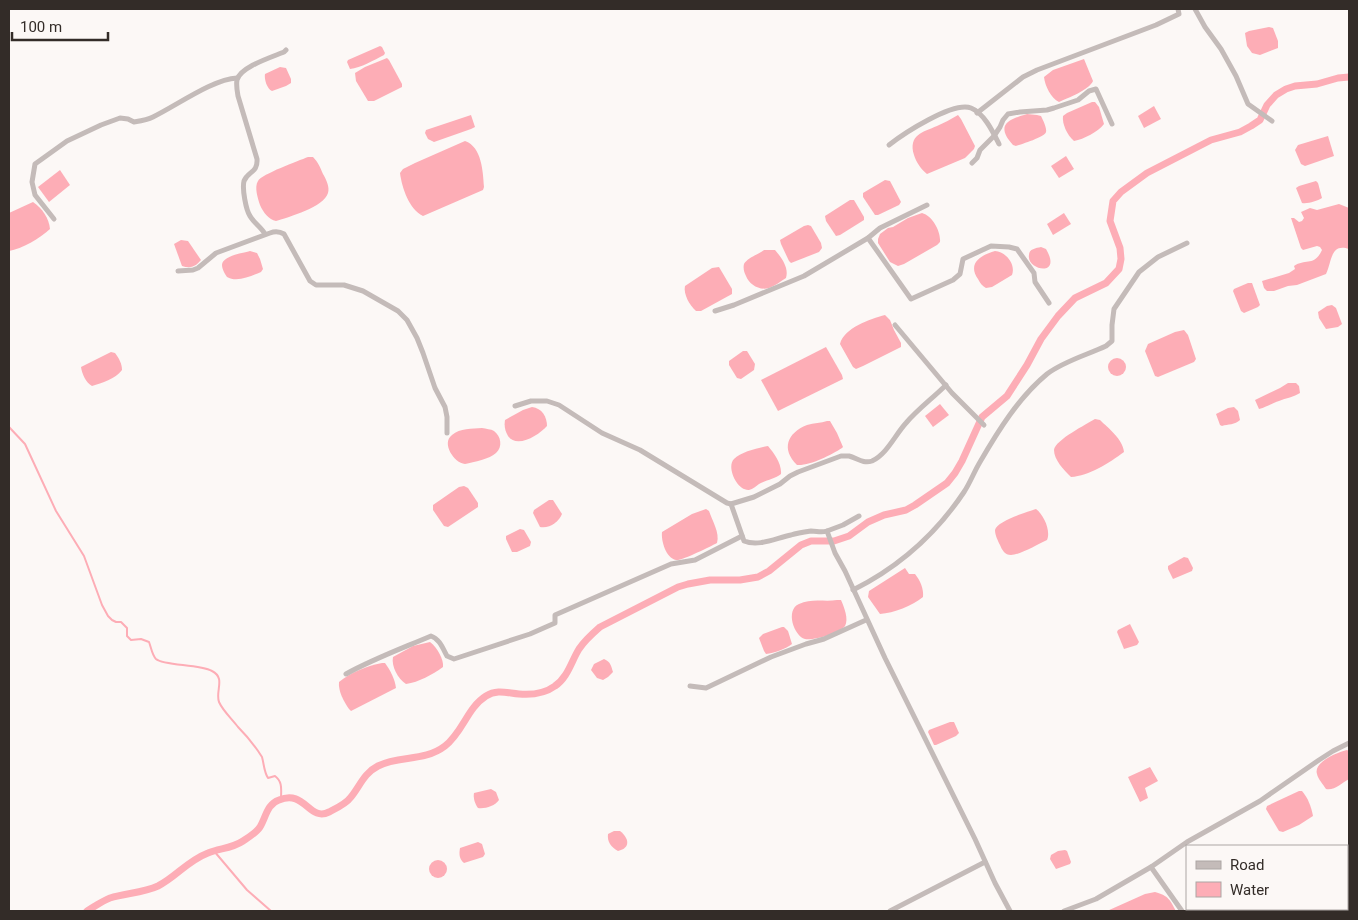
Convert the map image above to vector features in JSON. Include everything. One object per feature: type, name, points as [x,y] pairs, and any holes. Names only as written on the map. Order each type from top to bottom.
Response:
[{"type":"street","points":[[977,112],[1023,77],[1156,25],[1178,14],[1178,9]]},
{"type":"street","points":[[1195,9],[1221,49],[1236,76],[1248,104],[1272,121]]},
{"type":"street","points":[[265,234],[250,216],[244,198],[244,181],[258,165],[238,96],[237,78],[252,66],[286,50]]},
{"type":"street","points":[[54,219],[35,195],[32,182],[35,164],[67,141],[101,125],[120,118],[134,122],[152,118],[206,89],[230,78],[237,78]]},
{"type":"street","points":[[972,163],[977,158],[980,150],[994,136],[1008,114],[1047,110],[1078,100],[1096,89],[1112,124]]},
{"type":"street","points":[[889,145],[919,125],[958,108],[966,107],[972,108],[977,112],[991,129],[999,144]]},
{"type":"street","points":[[715,311],[804,276],[868,238],[880,228],[927,204]]},
{"type":"street","points":[[178,271],[193,270],[216,253],[265,234],[281,232],[284,234],[313,284],[344,285],[363,291],[398,311],[407,320],[424,352],[435,388],[445,407],[447,432]]},
{"type":"street","points":[[868,238],[911,299],[953,280],[960,274],[963,259],[990,246],[1017,249],[1034,273],[1035,282],[1049,303]]},
{"type":"street","points":[[853,590],[895,564],[932,532],[964,491],[1004,423],[1027,394],[1048,374],[1060,366],[1106,346],[1112,341],[1114,309],[1139,272],[1158,257],[1187,243]]},
{"type":"street","points":[[895,325],[984,426]]},
{"type":"street","points":[[515,406],[531,400],[547,401],[559,405],[602,434],[640,450],[728,504],[731,504],[754,497],[780,484],[798,472],[841,456],[849,456],[863,462],[871,461],[890,444],[907,421],[946,385]]},
{"type":"street","points":[[731,504],[744,541],[750,543],[766,542],[792,534],[814,531],[823,532],[843,525],[859,516]]},
{"type":"street","points":[[827,531],[866,620],[1010,911]]},
{"type":"street","points":[[346,674],[364,664],[431,636],[436,637],[447,656],[454,659],[530,634],[555,623],[555,615],[671,564],[695,560],[742,536]]},
{"type":"street","points":[[690,686],[706,688],[766,659],[824,639],[866,620]]},
{"type":"street","points":[[1064,911],[1096,899],[1151,867],[1187,842],[1260,801],[1326,755],[1349,743]]},
{"type":"street","points":[[890,911],[985,862]]},
{"type":"street","points":[[1151,867],[1182,911]]},
{"type":"water","points":[[1269,27],[1273,28],[1278,41],[1278,48],[1260,55],[1252,53],[1247,46],[1245,33]]},
{"type":"water","points":[[380,46],[385,53],[384,55],[350,69],[348,60]]},
{"type":"water","points":[[387,58],[402,87],[374,101],[368,101],[356,81],[355,73]]},
{"type":"water","points":[[1084,59],[1093,81],[1091,84],[1083,91],[1059,102],[1053,98],[1044,77],[1053,70]]},
{"type":"water","points":[[280,67],[286,68],[291,83],[272,91],[266,84],[265,74]]},
{"type":"water","points":[[1095,102],[1099,107],[1104,124],[1090,135],[1074,141],[1069,136],[1063,122],[1063,116]]},
{"type":"water","points":[[1154,106],[1161,119],[1144,128],[1138,116]]},
{"type":"water","points":[[1027,114],[1041,116],[1046,132],[1033,140],[1016,146],[1013,145],[1004,128],[1009,121]]},
{"type":"water","points":[[471,115],[475,127],[471,129],[434,142],[428,139],[425,133],[426,130]]},
{"type":"water","points":[[958,115],[975,146],[974,149],[965,158],[927,174],[915,158],[913,143],[915,139],[918,135]]},
{"type":"water","points":[[1328,136],[1334,156],[1305,166],[1301,164],[1295,150],[1298,145]]},
{"type":"water","points":[[465,141],[471,144],[478,154],[483,174],[483,190],[423,216],[418,213],[407,198],[400,173],[403,169],[415,163]]},
{"type":"water","points":[[1066,156],[1074,169],[1059,178],[1051,166]]},
{"type":"water","points":[[308,157],[313,157],[320,167],[328,186],[328,193],[320,203],[313,207],[276,221],[271,219],[260,205],[256,190],[258,181],[273,171]]},
{"type":"water","points":[[60,170],[70,185],[49,202],[38,187]]},
{"type":"water","points":[[885,180],[890,181],[901,202],[899,205],[875,215],[863,197],[863,193]]},
{"type":"water","points":[[1316,181],[1322,198],[1302,203],[1296,188]]},
{"type":"water","points":[[850,200],[854,200],[864,220],[836,236],[826,221],[825,216]]},
{"type":"water","points":[[33,202],[44,214],[50,229],[31,243],[9,251],[9,213]]},
{"type":"water","points":[[1339,204],[1349,208],[1349,249],[1343,248],[1335,251],[1326,274],[1297,285],[1267,291],[1262,281],[1289,273],[1295,269],[1294,266],[1316,259],[1322,250],[1317,246],[1303,250],[1301,248],[1291,218],[1299,222],[1304,218],[1301,212],[1310,208],[1317,210]]},
{"type":"water","points":[[922,213],[930,217],[935,225],[940,242],[904,264],[898,266],[890,262],[878,243],[880,234],[908,218]]},
{"type":"water","points":[[1064,213],[1071,224],[1053,235],[1047,224]]},
{"type":"water","points":[[808,225],[811,226],[822,248],[819,252],[791,263],[780,240]]},
{"type":"water","points":[[181,240],[188,241],[201,260],[191,267],[182,266],[174,244]]},
{"type":"water","points":[[1041,247],[1046,249],[1050,258],[1050,264],[1047,268],[1038,267],[1030,260],[1029,253],[1031,250]]},
{"type":"water","points":[[764,250],[775,250],[787,271],[786,278],[765,289],[758,288],[749,282],[744,270],[744,264],[748,260]]},
{"type":"water","points":[[250,251],[257,253],[263,269],[261,272],[240,279],[227,277],[222,268],[225,259]]},
{"type":"water","points":[[995,251],[1009,259],[1013,271],[1012,275],[992,287],[986,288],[980,283],[974,268],[977,260]]},
{"type":"water","points":[[719,267],[732,289],[732,294],[701,311],[696,311],[688,300],[685,286],[712,268]]},
{"type":"water","points":[[1248,283],[1252,283],[1260,305],[1244,313],[1241,311],[1233,291]]},
{"type":"water","points":[[1332,305],[1336,308],[1342,324],[1338,327],[1326,329],[1319,318],[1318,312]]},
{"type":"water","points":[[885,315],[890,320],[901,343],[901,347],[856,369],[840,344],[842,338],[858,325]]},
{"type":"water","points":[[1184,330],[1188,335],[1196,359],[1194,362],[1158,377],[1155,376],[1145,351],[1148,344]]},
{"type":"water","points":[[826,347],[843,379],[778,411],[761,380]]},
{"type":"water","points":[[743,351],[747,351],[755,364],[754,370],[741,379],[737,378],[729,365],[729,361]]},
{"type":"water","points":[[111,352],[115,353],[118,357],[122,370],[112,378],[92,386],[85,378],[81,367]]},
{"type":"water","points":[[1113,358],[1121,358],[1126,363],[1124,374],[1113,376],[1108,371],[1108,363]]},
{"type":"water","points":[[1288,383],[1296,383],[1299,386],[1300,393],[1259,409],[1255,400]]},
{"type":"water","points":[[940,404],[949,415],[933,427],[925,416]]},
{"type":"water","points":[[532,407],[539,409],[543,414],[547,426],[534,437],[522,441],[512,440],[506,432],[505,420]]},
{"type":"water","points":[[1234,407],[1238,411],[1240,420],[1234,424],[1220,425],[1216,414]]},
{"type":"water","points":[[1095,419],[1100,420],[1115,434],[1124,452],[1092,472],[1071,477],[1058,461],[1054,450],[1065,437]]},
{"type":"water","points":[[830,421],[843,447],[820,460],[797,465],[789,453],[788,447],[791,437],[800,428]]},
{"type":"water","points":[[482,428],[493,430],[496,433],[500,442],[500,448],[490,457],[465,464],[461,463],[450,452],[448,447],[449,439],[459,431]]},
{"type":"water","points":[[768,446],[779,463],[781,474],[750,490],[740,487],[732,473],[731,467],[734,459],[741,454]]},
{"type":"water","points":[[464,486],[468,488],[478,503],[478,507],[448,527],[444,526],[433,510],[433,505],[459,487]]},
{"type":"water","points":[[549,500],[553,500],[562,514],[559,520],[553,524],[547,527],[540,527],[533,513],[534,510]]},
{"type":"water","points":[[706,509],[709,511],[715,527],[717,543],[679,560],[672,559],[665,549],[662,532],[692,514]]},
{"type":"water","points":[[1036,509],[1046,523],[1047,540],[1019,553],[1009,555],[1005,553],[996,536],[995,530],[997,527],[1013,517]]},
{"type":"water","points":[[520,529],[524,530],[531,542],[530,546],[517,552],[512,552],[506,536]]},
{"type":"water","points":[[1184,557],[1188,558],[1193,568],[1192,571],[1173,579],[1168,566]]},
{"type":"water","points":[[905,568],[909,574],[915,574],[919,579],[923,597],[903,608],[880,614],[868,597],[869,591]]},
{"type":"water","points":[[841,600],[846,617],[845,626],[842,629],[814,639],[805,639],[797,633],[793,623],[792,612],[799,604],[808,601]]},
{"type":"water","points":[[1130,624],[1139,642],[1137,645],[1124,649],[1117,632]]},
{"type":"water","points":[[782,627],[788,631],[792,644],[787,648],[766,654],[759,638],[763,634]]},
{"type":"water","points":[[430,642],[440,654],[443,667],[425,678],[406,684],[396,672],[393,657],[413,646]]},
{"type":"water","points":[[604,659],[609,663],[613,672],[603,680],[597,678],[591,670],[594,664]]},
{"type":"water","points":[[385,663],[395,681],[396,688],[351,711],[339,689],[339,682],[359,670]]},
{"type":"water","points":[[954,722],[959,733],[934,745],[928,732],[929,730]]},
{"type":"water","points":[[1349,751],[1349,779],[1335,788],[1326,789],[1319,780],[1317,770],[1319,765],[1332,755]]},
{"type":"water","points":[[1150,767],[1158,781],[1145,788],[1148,798],[1140,802],[1128,777]]},
{"type":"water","points":[[491,789],[496,792],[499,800],[490,807],[478,808],[474,801],[474,793]]},
{"type":"water","points":[[1302,791],[1306,796],[1313,816],[1299,825],[1283,832],[1279,831],[1266,809],[1267,806]]},
{"type":"water","points":[[620,831],[627,840],[627,845],[622,850],[618,851],[609,842],[608,834]]},
{"type":"water","points":[[478,842],[482,844],[485,854],[483,857],[464,863],[461,860],[460,848]]},
{"type":"water","points":[[1065,850],[1071,862],[1056,869],[1050,859],[1051,855]]},
{"type":"water","points":[[438,860],[444,863],[447,869],[444,875],[438,878],[432,875],[429,869],[432,863]]},
{"type":"water","points":[[1155,892],[1168,899],[1176,911],[1107,911],[1145,894]]},
{"type":"waterway","points":[[87,911],[110,898],[158,886],[201,856],[239,844],[258,829],[269,808],[279,800],[295,799],[316,813],[322,814],[344,804],[366,776],[378,766],[395,760],[429,754],[445,746],[456,734],[474,707],[486,696],[498,692],[537,693],[555,686],[566,674],[581,646],[600,627],[678,587],[710,580],[740,580],[758,577],[769,571],[801,545],[811,541],[834,541],[849,536],[868,522],[884,515],[906,510],[915,505],[947,483],[955,473],[982,417],[1007,396],[1041,339],[1058,316],[1075,298],[1106,283],[1119,269],[1121,259],[1120,248],[1110,221],[1113,201],[1121,192],[1147,173],[1211,140],[1240,132],[1251,126],[1260,120],[1267,105],[1276,95],[1286,89],[1349,77]]},
{"type":"waterway","points":[[9,427],[25,444],[56,511],[84,556],[108,616],[116,622],[121,622],[127,628],[127,636],[131,640],[141,639],[149,642],[156,659],[166,663],[199,667],[216,674],[219,681],[219,702],[262,757],[268,778],[275,776],[279,781],[281,799]]},
{"type":"waterway","points":[[214,851],[247,890],[271,911]]}]
